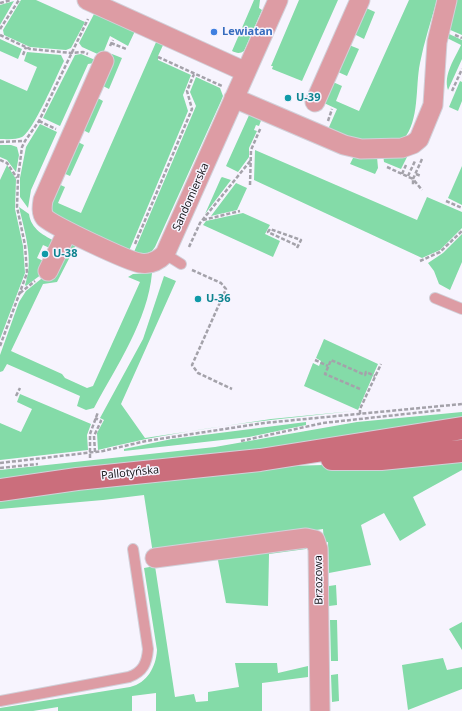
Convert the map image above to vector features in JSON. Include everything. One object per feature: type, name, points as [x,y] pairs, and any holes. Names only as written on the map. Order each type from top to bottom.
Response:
[{"type":"main road","name":"Pallotyńska","points":[[0,490],[77,479],[260,460],[462,428]]},
{"type":"main road","name":"Pallotyńska","points":[[260,460],[381,458],[462,451]]},
{"type":"street","name":"Sandomierska","points":[[165,254],[230,93],[246,72],[278,0]]},
{"type":"street","points":[[315,102],[360,0]]},
{"type":"street","points":[[230,93],[334,142],[353,148],[402,148],[416,143],[432,105],[438,38],[447,0]]},
{"type":"street","points":[[91,2],[246,72]]},
{"type":"street","points":[[104,61],[43,200],[43,216],[51,223],[67,232],[139,263],[154,263],[165,254]]},
{"type":"street","points":[[48,271],[67,232]]},
{"type":"street","name":"Brzozowa","points":[[155,558],[306,538],[315,540],[318,549],[320,711]]},
{"type":"lane","points":[[165,254],[181,264]]},
{"type":"lane","points":[[435,298],[462,309]]},
{"type":"lane","points":[[0,701],[129,677],[141,671],[147,660],[148,649],[133,549]]},
{"type":"path","points":[[0,3],[11,0]]},
{"type":"path","points":[[0,29],[19,0]]},
{"type":"path","points":[[64,68],[91,2]]},
{"type":"path","points":[[0,35],[26,47],[71,53],[83,52]]},
{"type":"path","points":[[111,43],[126,49]]},
{"type":"path","points":[[23,55],[26,47]]},
{"type":"path","points":[[158,57],[230,93]]},
{"type":"path","points":[[454,88],[461,76],[462,70]]},
{"type":"path","points":[[137,240],[192,109],[187,92],[194,74]]},
{"type":"path","points":[[250,185],[251,150],[268,112]]},
{"type":"path","points":[[39,121],[55,128]]},
{"type":"path","points":[[0,142],[24,141]]},
{"type":"path","points":[[0,160],[7,163],[18,178]]},
{"type":"path","points":[[232,389],[198,373],[192,364],[226,289],[222,283],[181,264],[202,220],[251,160]]},
{"type":"path","points":[[383,165],[413,179],[422,190]]},
{"type":"path","points":[[408,176],[412,167]]},
{"type":"path","points":[[416,174],[421,176]]},
{"type":"path","points":[[413,179],[413,186]]},
{"type":"path","points":[[446,201],[462,208]]},
{"type":"path","points":[[202,220],[240,212]]},
{"type":"path","points":[[270,229],[301,240],[298,247],[268,232],[270,229]]},
{"type":"path","points":[[420,261],[440,252],[462,231]]},
{"type":"path","points":[[315,360],[328,366]]},
{"type":"path","points":[[360,389],[325,374],[331,360],[365,374],[366,372],[375,376]]},
{"type":"path","points":[[360,414],[360,409],[381,364]]},
{"type":"path","points":[[16,396],[20,388]]},
{"type":"path","points":[[0,463],[95,452],[146,441],[264,423],[462,404]]},
{"type":"path","points":[[236,442],[323,423],[447,410]]},
{"type":"path","points":[[90,458],[90,434],[98,412]]},
{"type":"path","points":[[95,418],[101,421],[94,436],[95,452]]},
{"type":"path","points":[[82,459],[97,457]]},
{"type":"path","points":[[0,468],[45,463]]},
{"type":"green space","points":[[21,0],[36,0],[85,22],[71,48],[66,50],[30,47],[4,35],[3,30]]},
{"type":"green space","points":[[254,0],[260,0],[259,8],[262,10],[244,51],[236,53],[232,51]]},
{"type":"green space","points":[[299,0],[338,0],[302,81],[272,69],[273,66],[271,66]]},
{"type":"green space","points":[[409,0],[437,0],[422,55],[415,113],[408,132],[403,140],[362,143],[326,134],[337,109],[324,103],[333,82],[342,86],[336,101],[359,111]]},
{"type":"green space","points":[[457,0],[462,0],[462,35],[448,29]]},
{"type":"green space","points":[[14,1],[0,25],[0,5]]},
{"type":"green space","points":[[366,8],[375,12],[364,39],[354,34]]},
{"type":"green space","points":[[94,14],[135,31],[128,46],[110,36],[102,56],[82,47],[79,43]]},
{"type":"green space","points":[[447,33],[462,40],[462,59],[448,90],[448,73],[461,45],[447,38]]},
{"type":"green space","points":[[0,39],[22,49],[18,59],[0,51]]},
{"type":"green space","points":[[157,40],[164,43],[158,56],[158,60],[191,75],[183,95],[188,111],[129,251],[50,212],[56,183],[65,187],[58,203],[81,213]]},
{"type":"green space","points":[[349,45],[359,49],[347,76],[338,72]]},
{"type":"green space","points":[[27,52],[61,55],[64,61],[51,90],[27,133],[17,139],[0,139],[0,79],[27,91],[37,67],[24,61]]},
{"type":"green space","points":[[81,54],[100,62],[88,64],[60,126],[43,118],[75,55]]},
{"type":"green space","points":[[112,54],[122,58],[109,89],[99,84]]},
{"type":"green space","points":[[196,77],[220,88],[223,96],[155,247],[152,251],[144,255],[134,252],[196,106],[190,92]]},
{"type":"green space","points":[[460,81],[462,82],[462,101],[458,111],[449,107]]},
{"type":"green space","points":[[94,96],[103,101],[89,133],[79,128]]},
{"type":"green space","points":[[250,113],[263,115],[259,126],[256,125],[254,130],[257,131],[249,148],[249,157],[238,172],[226,166]]},
{"type":"green space","points":[[40,124],[57,132],[31,190],[28,208],[20,197],[20,178],[26,147]]},
{"type":"green space","points":[[74,140],[84,145],[70,176],[61,172]]},
{"type":"green space","points":[[0,145],[11,145],[17,147],[19,155],[16,172],[7,160],[0,157]]},
{"type":"green space","points":[[255,150],[417,220],[427,197],[462,212],[462,228],[440,250],[422,258],[254,180]]},
{"type":"green space","points":[[409,153],[401,169],[384,162],[383,154]]},
{"type":"green space","points":[[377,157],[378,168],[375,174],[350,164],[353,158]]},
{"type":"green space","points":[[7,165],[16,179],[15,209],[23,246],[25,273],[0,339],[0,180]]},
{"type":"green space","points":[[462,166],[462,205],[448,198]]},
{"type":"green space","points":[[221,178],[231,180],[205,214]]},
{"type":"green space","points":[[236,183],[247,188],[237,210],[211,216]]},
{"type":"green space","points":[[19,207],[29,214],[35,228],[57,242],[54,250],[43,245],[37,258],[48,263],[42,274],[26,286],[29,256]]},
{"type":"green space","points":[[243,213],[270,225],[265,234],[280,241],[273,257],[203,225],[206,221]]},
{"type":"green space","points":[[462,234],[462,262],[450,290],[439,284],[434,271],[428,263],[443,253]]},
{"type":"green space","points":[[71,243],[76,245],[57,282],[43,284],[11,351],[62,374],[65,378],[87,388],[93,386],[140,282],[128,277],[133,274],[152,273],[144,308],[130,343],[94,408],[86,410],[77,406],[80,396],[7,364],[3,371],[0,372],[0,355],[19,302],[26,291],[46,275]]},
{"type":"green space","points":[[164,276],[176,281],[121,404],[145,438],[271,419],[353,411],[193,431],[161,436],[98,450],[97,433],[104,420],[100,418],[143,339]]},
{"type":"green space","points":[[324,339],[378,364],[358,410],[304,386],[313,363],[319,366],[321,361],[316,358]]},
{"type":"green space","points":[[20,394],[91,424],[87,435],[88,450],[0,460],[0,423],[21,432],[32,409],[17,402]]},
{"type":"green space","points":[[462,412],[462,420],[384,435],[0,480],[0,470],[215,447],[357,422]]},
{"type":"green space","points":[[306,422],[306,425],[249,437],[124,451],[124,449],[172,439]]},
{"type":"green space","points":[[462,461],[462,470],[413,497],[426,525],[400,541],[384,513],[361,525],[371,565],[329,573],[328,542],[324,543],[323,529],[153,554],[144,495],[0,509],[0,500],[110,483],[289,466]]},
{"type":"green space","points":[[306,541],[306,549],[269,554],[268,606],[226,603],[217,555]]},
{"type":"green space","points":[[155,566],[175,697],[194,694],[196,702],[208,701],[208,692],[239,687],[235,663],[277,663],[278,673],[308,666],[308,677],[262,683],[262,711],[156,711],[156,693],[132,696],[132,711],[58,711],[58,707],[33,711],[0,711],[0,708],[130,687],[146,678],[155,662],[157,650],[144,568]]},
{"type":"green space","points":[[336,585],[337,605],[329,606],[329,586]]},
{"type":"green space","points":[[330,620],[337,620],[338,661],[331,661]]},
{"type":"green space","points":[[462,622],[462,650],[449,629]]},
{"type":"green space","points":[[443,658],[447,670],[462,667],[462,689],[408,710],[402,665]]},
{"type":"green space","points":[[338,674],[339,701],[332,702],[331,675]]},
{"type":"place","name":"Lewiatan","points":[[214,32]]},
{"type":"place","name":"U-39","points":[[288,98]]},
{"type":"place","name":"U-38","points":[[45,254]]},
{"type":"place","name":"U-36","points":[[198,299]]}]
